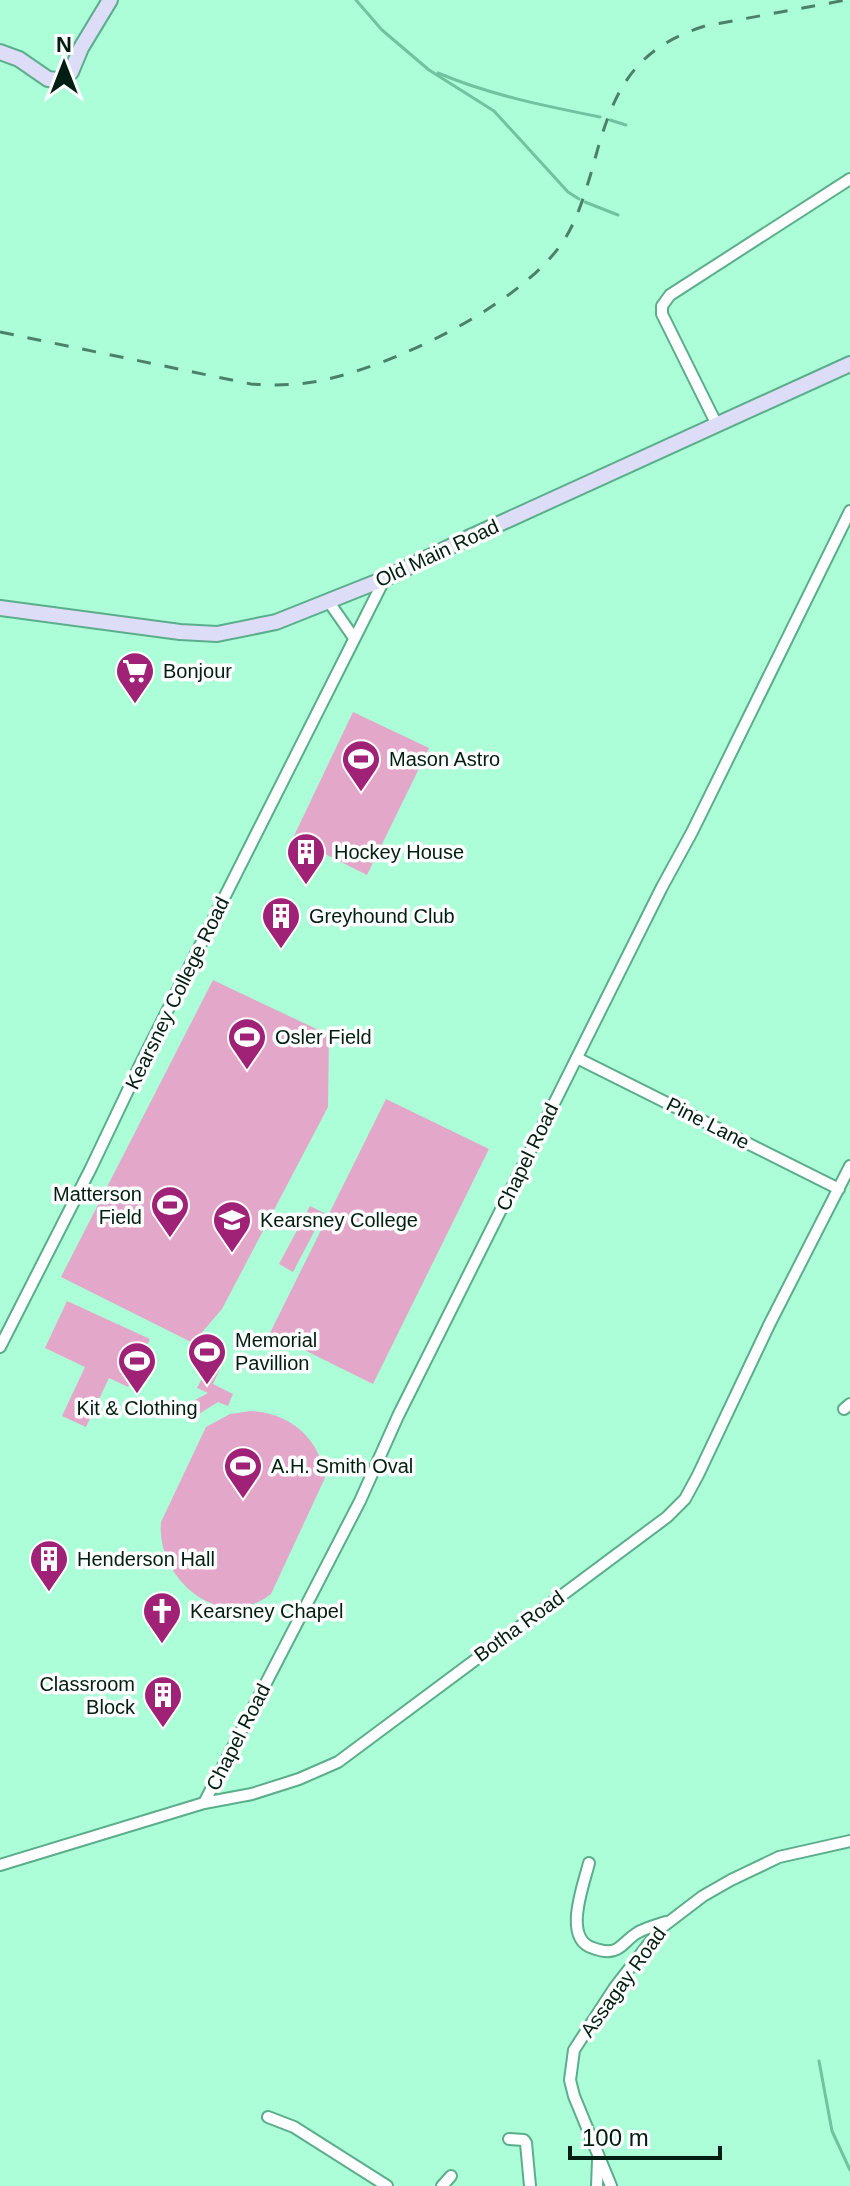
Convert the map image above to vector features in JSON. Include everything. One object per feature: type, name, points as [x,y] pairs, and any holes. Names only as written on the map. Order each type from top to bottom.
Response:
[{"type":"main road","points":[[0,52],[19,59],[48,79],[65,78],[110,0]]},
{"type":"main road","name":"Old Main Road","points":[[0,608],[180,632],[217,634],[276,622],[384,579],[850,364]]},
{"type":"street","points":[[717,425],[662,314],[662,306],[670,295],[709,268],[850,179]]},
{"type":"street","name":"Chapel Road","points":[[204,1803],[360,1501],[398,1416],[850,511]]},
{"type":"street","name":"Kearsney College Road","points":[[0,1347],[384,579]]},
{"type":"street","points":[[329,602],[354,638]]},
{"type":"street","name":"Pine Lane","points":[[577,1058],[839,1189]]},
{"type":"street","name":"Botha Road","points":[[0,1865],[204,1803],[264,1790],[338,1762],[667,1517],[680,1505],[698,1475],[769,1325],[850,1166]]},
{"type":"street","name":"Assagay Road","points":[[611,2186],[571,2087],[570,2072],[574,2050],[615,1987],[640,1952],[668,1921],[712,1890],[779,1857],[850,1841]]},
{"type":"street","points":[[589,1863],[576,1923],[580,1940],[586,1947],[603,1952],[616,1950],[637,1932],[668,1921]]},
{"type":"street","points":[[268,2117],[294,2127],[387,2186]]},
{"type":"street","points":[[509,2139],[524,2140],[526,2143],[530,2186]]},
{"type":"street","points":[[597,2186],[598,2154]]},
{"type":"street","points":[[442,2186],[451,2176]]},
{"type":"shaded area","name":"Mason Astro","points":[[353,712],[429,748],[367,875],[293,838]]},
{"type":"shaded area","points":[[213,980],[329,1035],[328,1107],[222,1309],[193,1343],[61,1277]]},
{"type":"shaded area","points":[[386,1099],[489,1149],[373,1384],[270,1333]]},
{"type":"shaded area","points":[[310,1206],[324,1213],[293,1272],[279,1264]]},
{"type":"shaded area","points":[[67,1301],[150,1339],[128,1387],[109,1378],[86,1427],[62,1416],[85,1367],[45,1348]]},
{"type":"shaded area","name":"Memorial Pavillion","points":[[214,1355],[224,1360],[213,1384],[233,1394],[228,1406],[218,1402],[194,1417],[186,1405],[208,1393],[197,1388]]},
{"type":"shaded area","name":"A.H. Smith Oval","points":[[251,1411],[279,1417],[301,1431],[317,1451],[325,1478],[271,1594],[251,1605],[232,1608],[212,1604],[180,1580],[169,1563],[162,1543],[161,1522],[206,1427],[230,1414]]},
{"type":"waterway","points":[[356,0],[382,30],[429,70],[494,111],[568,192],[579,199]]},
{"type":"waterway","points":[[438,73],[498,94],[600,117]]},
{"type":"waterway","points":[[610,120],[626,125]]},
{"type":"waterway","points":[[585,202],[618,215]]},
{"type":"waterway","points":[[819,2061],[832,2131],[850,2170]]},
{"type":"railway","points":[[0,332],[251,384],[315,382],[396,357],[495,305],[548,261],[566,237],[578,213],[616,99],[640,63],[658,48],[705,26],[846,0]]},
{"type":"place","name":"Bonjour","points":[[135,705]]},
{"type":"place","name":"Mason Astro","points":[[361,793]]},
{"type":"place","name":"Hockey House","points":[[306,886]]},
{"type":"place","name":"Greyhound Club","points":[[281,950]]},
{"type":"place","name":"Osler Field","points":[[247,1071]]},
{"type":"place","name":"Matterson Field","points":[[170,1239]]},
{"type":"place","name":"Kearsney College","points":[[232,1254]]},
{"type":"place","name":"Memorial Pavillion","points":[[207,1386]]},
{"type":"place","name":"Kit & Clothing","points":[[137,1395]]},
{"type":"place","name":"A.H. Smith Oval","points":[[243,1500]]},
{"type":"place","name":"Henderson Hall","points":[[49,1593]]},
{"type":"place","name":"Kearsney Chapel","points":[[162,1645]]},
{"type":"place","name":"Classroom Block","points":[[163,1729]]}]
